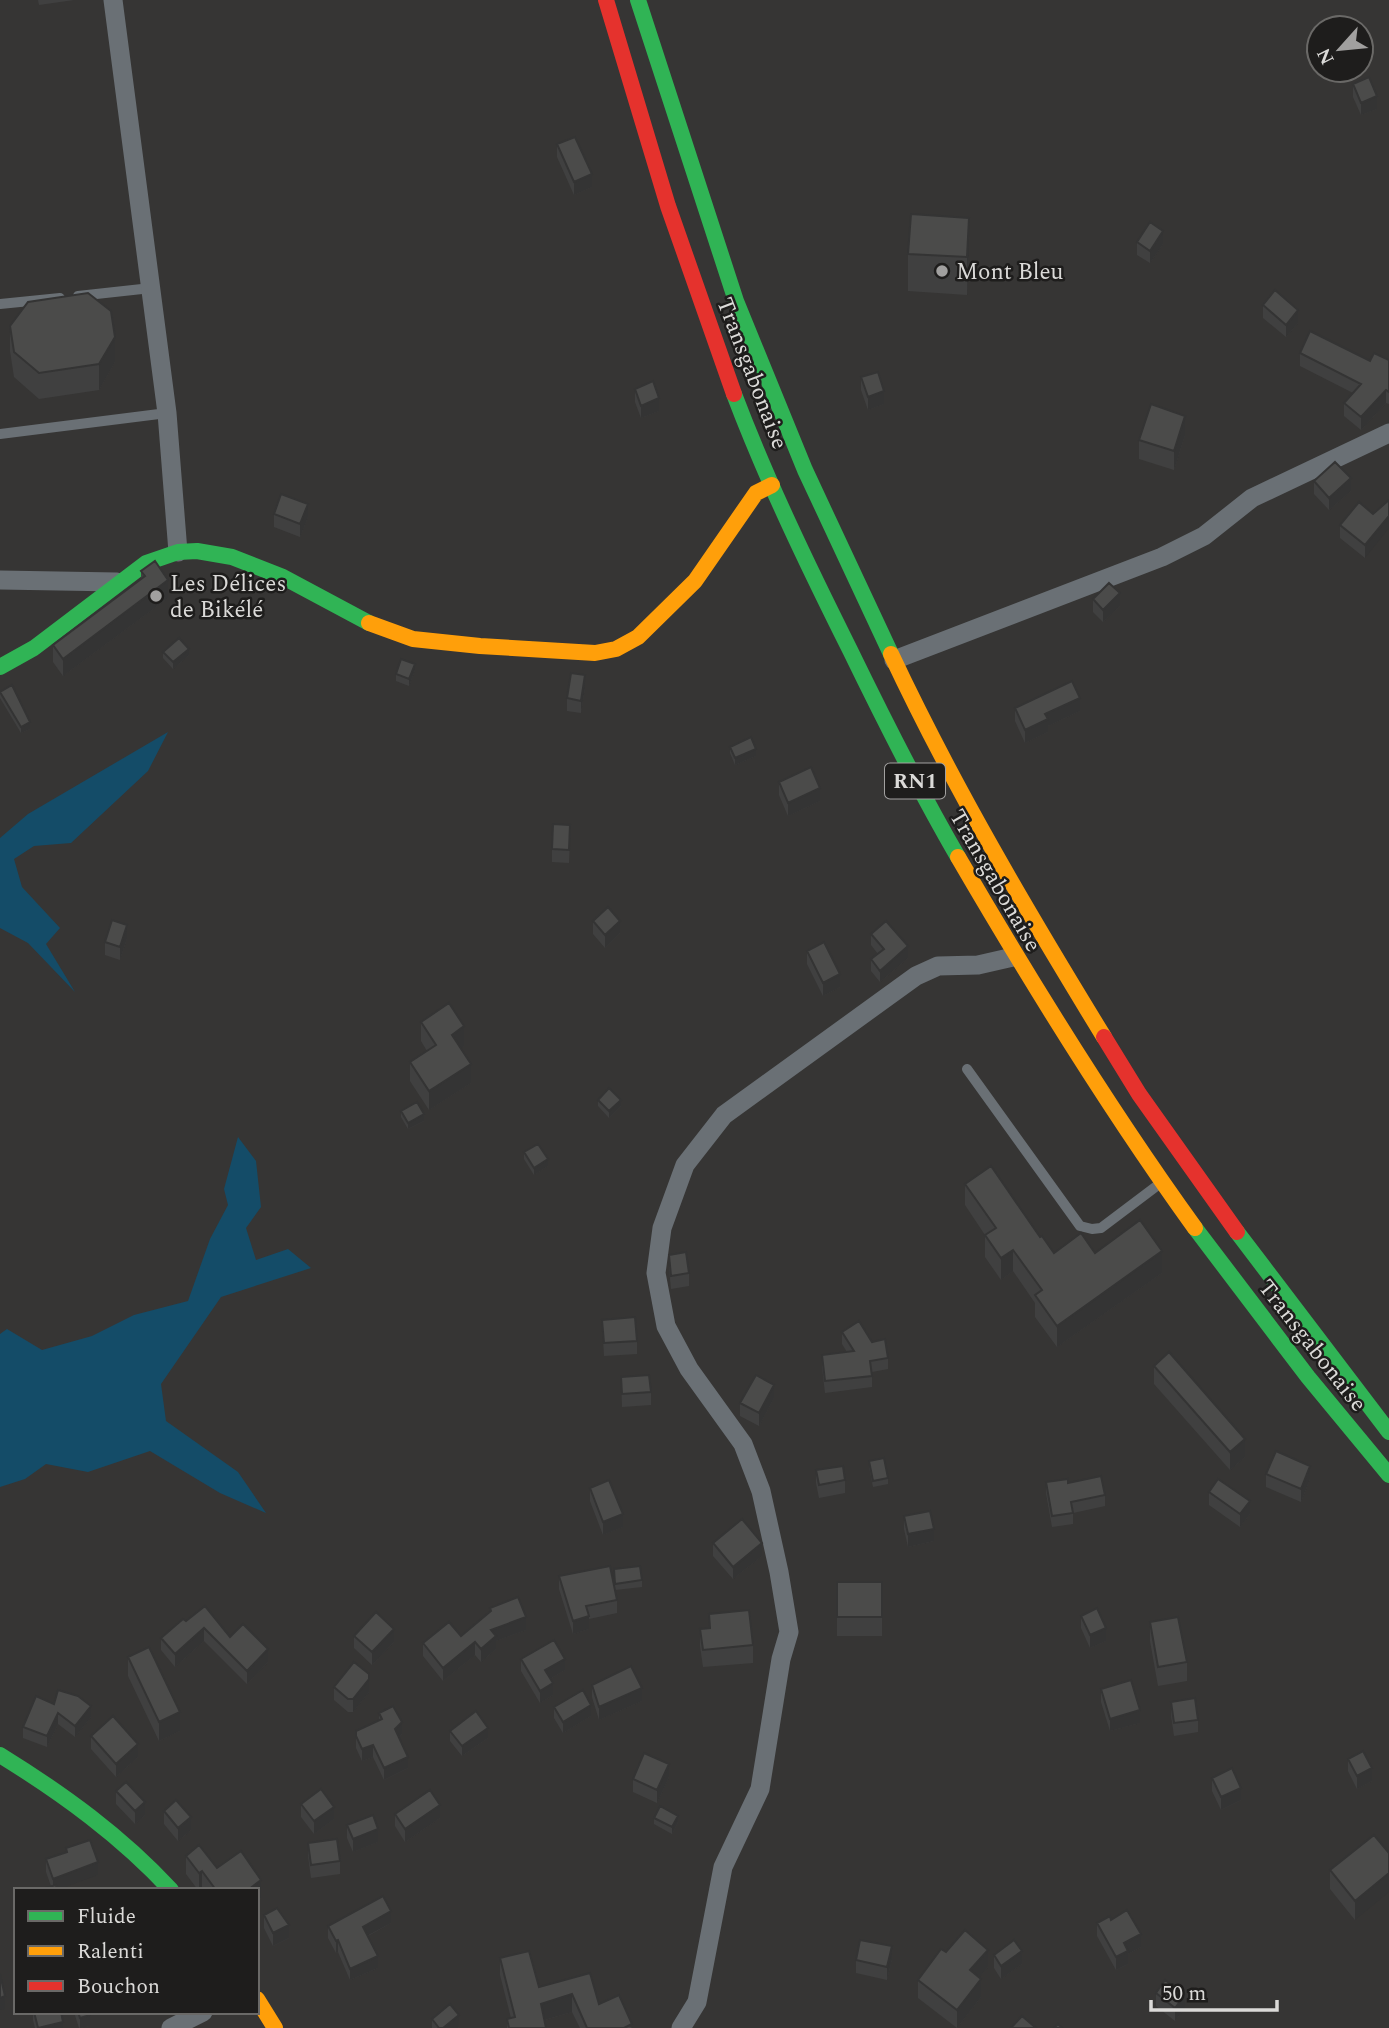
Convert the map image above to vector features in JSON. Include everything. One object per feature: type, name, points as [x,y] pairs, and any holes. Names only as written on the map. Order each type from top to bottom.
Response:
[{"type":"main road","name":"Transgabonaise","points":[[606,0],[633,95],[740,410],[856,665],[937,823],[1013,957],[1063,1037],[1162,1183],[1290,1356],[1389,1475]]},
{"type":"main road","name":"Transgabonaise","points":[[638,0],[736,301],[805,470],[894,660],[967,804],[1042,936],[1139,1094],[1264,1270],[1380,1410],[1389,1432]]},
{"type":"main road","points":[[0,667],[33,648],[117,582],[146,563],[178,552],[197,551],[232,557],[283,578],[368,623],[413,639],[595,653],[616,649],[638,637],[695,581],[756,493],[772,485]]},
{"type":"main road","points":[[0,1755],[62,1795],[118,1837],[169,1888]]},
{"type":"main road","points":[[259,2002],[275,2028]]},
{"type":"street","points":[[113,0],[167,413],[178,552]]},
{"type":"street","points":[[894,660],[1162,557],[1204,536],[1252,498],[1389,433]]},
{"type":"street","points":[[772,485],[805,470]]},
{"type":"street","points":[[0,580],[117,582]]},
{"type":"street","points":[[681,2028],[697,2002],[723,1867],[760,1789],[781,1659],[789,1632],[761,1492],[743,1444],[689,1369],[666,1326],[656,1273],[662,1228],[685,1165],[724,1115],[916,976],[939,966],[978,965],[1013,957]]},
{"type":"street","points":[[172,2028],[199,2014]]},
{"type":"lane","points":[[0,304],[151,288]]},
{"type":"lane","points":[[0,434],[167,413]]},
{"type":"lane","points":[[967,1069],[1080,1226],[1101,1228],[1162,1183]]},
{"type":"water","points":[[168,732],[148,771],[71,843],[34,846],[14,859],[22,887],[60,928],[46,944],[75,992],[28,943],[0,928],[0,838],[28,814]]},
{"type":"water","points":[[238,1137],[256,1161],[261,1207],[246,1228],[256,1260],[288,1249],[311,1268],[221,1297],[161,1384],[166,1421],[238,1472],[266,1513],[220,1493],[150,1451],[88,1472],[46,1464],[25,1479],[0,1487],[0,1334],[7,1329],[42,1350],[92,1336],[134,1315],[188,1301],[210,1239],[228,1205],[224,1189]]},
{"type":"building","points":[[1353,84],[1372,84],[1377,96],[1361,103]]},
{"type":"building","points":[[575,137],[592,174],[574,182],[557,144]]},
{"type":"building","points":[[911,214],[969,218],[967,257],[908,254]]},
{"type":"building","points":[[1150,222],[1163,231],[1150,251],[1137,242]]},
{"type":"building","points":[[1275,290],[1298,310],[1286,325],[1263,305]]},
{"type":"building","points":[[88,293],[111,311],[115,337],[99,364],[39,373],[14,352],[10,326],[28,302]]},
{"type":"building","points":[[1310,331],[1370,361],[1374,353],[1389,360],[1389,392],[1386,390],[1361,417],[1344,403],[1361,384],[1300,353]]},
{"type":"building","points":[[878,372],[884,391],[868,397],[861,377]]},
{"type":"building","points":[[653,381],[659,398],[641,406],[635,389]]},
{"type":"building","points":[[1151,404],[1185,416],[1174,451],[1139,440]]},
{"type":"building","points":[[1335,462],[1351,478],[1329,498],[1314,481]]},
{"type":"building","points":[[281,494],[308,504],[300,524],[274,514]]},
{"type":"building","points":[[1389,500],[1389,516],[1365,545],[1340,525],[1359,502],[1373,514]]},
{"type":"building","points":[[155,561],[168,580],[63,659],[53,645],[145,576],[141,571]]},
{"type":"building","points":[[1109,583],[1120,593],[1103,610],[1093,599]]},
{"type":"building","points":[[179,638],[189,649],[173,662],[163,652]]},
{"type":"building","points":[[401,659],[415,664],[409,679],[396,674]]},
{"type":"building","points":[[571,673],[585,675],[581,701],[567,698]]},
{"type":"building","points":[[1072,681],[1080,698],[1045,714],[1048,719],[1025,730],[1015,708]]},
{"type":"building","points":[[12,685],[30,722],[21,727],[0,692]]},
{"type":"building","points":[[751,737],[756,749],[735,758],[730,747]]},
{"type":"building","points":[[811,767],[820,788],[788,803],[779,782]]},
{"type":"building","points":[[553,824],[570,825],[569,850],[552,849]]},
{"type":"building","points":[[608,907],[620,921],[605,935],[593,921]]},
{"type":"building","points":[[112,920],[127,925],[120,947],[105,942]]},
{"type":"building","points":[[886,921],[908,946],[880,971],[871,959],[884,949],[871,934]]},
{"type":"building","points":[[824,942],[840,974],[823,983],[807,951]]},
{"type":"building","points":[[449,1003],[464,1026],[452,1035],[471,1064],[429,1091],[410,1062],[436,1045],[421,1022]]},
{"type":"building","points":[[609,1088],[621,1100],[609,1111],[598,1100]]},
{"type":"building","points":[[417,1102],[424,1114],[408,1123],[401,1111]]},
{"type":"building","points":[[538,1144],[548,1159],[534,1168],[524,1152]]},
{"type":"building","points":[[991,1166],[1054,1253],[1081,1233],[1095,1253],[1140,1220],[1162,1251],[1057,1326],[1035,1295],[1042,1290],[1013,1250],[1001,1258],[985,1235],[996,1228],[965,1184]]},
{"type":"building","points":[[686,1252],[689,1273],[671,1276],[669,1255]]},
{"type":"building","points":[[635,1317],[637,1341],[604,1343],[602,1320]]},
{"type":"building","points":[[859,1321],[872,1342],[885,1339],[888,1358],[870,1361],[872,1376],[825,1381],[822,1355],[854,1351],[842,1332]]},
{"type":"building","points":[[1169,1352],[1245,1439],[1230,1452],[1154,1366]]},
{"type":"building","points":[[649,1375],[651,1392],[622,1394],[621,1377]]},
{"type":"building","points":[[756,1375],[774,1385],[759,1413],[740,1403]]},
{"type":"building","points":[[1276,1451],[1310,1466],[1301,1489],[1266,1474]]},
{"type":"building","points":[[884,1458],[888,1478],[873,1481],[869,1461]]},
{"type":"building","points":[[843,1466],[845,1480],[819,1485],[816,1470]]},
{"type":"building","points":[[1101,1476],[1105,1495],[1071,1502],[1073,1513],[1052,1516],[1046,1482],[1068,1479],[1068,1483]]},
{"type":"building","points":[[1218,1479],[1250,1501],[1240,1514],[1209,1492]]},
{"type":"building","points":[[609,1480],[623,1514],[603,1522],[590,1488]]},
{"type":"building","points":[[930,1511],[934,1529],[908,1534],[904,1516]]},
{"type":"building","points":[[742,1519],[762,1543],[733,1567],[713,1543]]},
{"type":"building","points":[[610,1566],[617,1600],[586,1606],[589,1616],[573,1621],[559,1576]]},
{"type":"building","points":[[640,1566],[642,1580],[615,1584],[614,1569]]},
{"type":"building","points":[[837,1582],[882,1582],[882,1617],[837,1617]]},
{"type":"building","points":[[518,1597],[526,1617],[491,1630],[496,1636],[481,1649],[475,1642],[443,1668],[423,1643],[449,1622],[461,1636],[491,1611],[490,1608]]},
{"type":"building","points":[[205,1606],[230,1637],[243,1624],[268,1649],[247,1671],[204,1628],[175,1654],[161,1638],[183,1619],[186,1621]]},
{"type":"building","points":[[1097,1608],[1106,1628],[1090,1635],[1081,1616]]},
{"type":"building","points":[[749,1610],[753,1645],[703,1650],[700,1629],[710,1628],[709,1614]]},
{"type":"building","points":[[376,1612],[394,1629],[372,1652],[354,1636]]},
{"type":"building","points":[[1178,1617],[1187,1662],[1158,1667],[1150,1622]]},
{"type":"building","points":[[554,1640],[565,1659],[545,1670],[553,1683],[540,1691],[521,1659]]},
{"type":"building","points":[[149,1647],[180,1712],[159,1722],[128,1657]]},
{"type":"building","points":[[354,1662],[369,1674],[369,1679],[353,1699],[348,1699],[334,1687]]},
{"type":"building","points":[[631,1666],[642,1688],[599,1707],[592,1685]]},
{"type":"building","points":[[1131,1680],[1140,1710],[1110,1719],[1101,1689]]},
{"type":"building","points":[[58,1690],[78,1696],[91,1706],[75,1726],[58,1713],[47,1736],[23,1727],[36,1696],[54,1704]]},
{"type":"building","points":[[583,1690],[591,1705],[563,1722],[554,1707]]},
{"type":"building","points":[[1195,1698],[1198,1720],[1174,1723],[1171,1702]]},
{"type":"building","points":[[393,1706],[402,1722],[395,1729],[408,1757],[384,1768],[373,1745],[362,1749],[356,1731],[382,1719],[379,1713]]},
{"type":"building","points":[[476,1711],[488,1728],[462,1746],[450,1731]]},
{"type":"building","points":[[113,1716],[138,1744],[116,1764],[91,1736]]},
{"type":"building","points":[[1363,1751],[1372,1768],[1357,1776],[1348,1759]]},
{"type":"building","points":[[644,1753],[669,1764],[657,1790],[633,1779]]},
{"type":"building","points":[[1232,1768],[1241,1788],[1221,1797],[1212,1778]]},
{"type":"building","points":[[126,1782],[145,1802],[135,1811],[116,1791]]},
{"type":"building","points":[[321,1789],[334,1807],[314,1821],[301,1804]]},
{"type":"building","points":[[430,1790],[440,1805],[405,1829],[395,1814]]},
{"type":"building","points":[[176,1800],[191,1817],[178,1828],[164,1811]]},
{"type":"building","points":[[660,1806],[678,1816],[672,1827],[654,1818]]},
{"type":"building","points":[[373,1815],[378,1829],[353,1839],[347,1825]]},
{"type":"building","points":[[1374,1835],[1389,1853],[1389,1873],[1355,1901],[1330,1870]]},
{"type":"building","points":[[337,1839],[340,1861],[311,1865],[308,1843]]},
{"type":"building","points":[[90,1840],[98,1862],[53,1879],[46,1859],[67,1852],[66,1848]]},
{"type":"building","points":[[199,1845],[217,1868],[241,1851],[261,1880],[251,1888],[215,1888],[186,1856]]},
{"type":"building","points":[[383,1896],[391,1911],[363,1927],[378,1956],[350,1969],[338,1940],[336,1941],[328,1926]]},
{"type":"building","points":[[277,1908],[289,1925],[273,1933],[264,1915]]},
{"type":"building","points":[[1127,1910],[1141,1934],[1124,1943],[1128,1951],[1116,1957],[1097,1923],[1110,1916],[1111,1920]]},
{"type":"building","points":[[965,1930],[988,1950],[970,1970],[981,1979],[957,2010],[918,1980],[941,1949],[946,1952]]},
{"type":"building","points":[[860,1940],[892,1946],[887,1967],[856,1960]]},
{"type":"building","points":[[1014,1940],[1022,1951],[1001,1966],[994,1955]]},
{"type":"building","points":[[529,1951],[539,1987],[590,1973],[599,2004],[619,1995],[632,2024],[624,2028],[587,2028],[572,1994],[541,2004],[546,2028],[509,2028],[507,2019],[515,2017],[500,1958]]},
{"type":"building","points":[[0,1974],[5,1996],[0,1998]]},
{"type":"building","points":[[1165,1980],[1185,1995],[1175,2008],[1156,1993]]},
{"type":"building","points":[[450,2004],[459,2015],[443,2028],[439,2028],[432,2019]]},
{"type":"building","points":[[34,2014],[61,2014],[63,2022],[38,2028]]},
{"type":"building","points":[[1022,2016],[1036,2028],[1011,2028]]},
{"type":"traffic: fast","points":[[638,0],[736,301],[805,470],[891,654]]},
{"type":"traffic: fast","points":[[734,394],[774,491],[819,587],[902,755],[958,857]]},
{"type":"traffic: fast","points":[[0,667],[34,648],[146,563],[178,552],[197,551],[232,557],[283,577],[369,623]]},
{"type":"traffic: fast","points":[[1195,1228],[1308,1377],[1389,1475]]},
{"type":"traffic: fast","points":[[1237,1232],[1389,1432]]},
{"type":"traffic: fast","points":[[0,1755],[90,1817],[169,1888]]},
{"type":"traffic: slow","points":[[369,623],[413,639],[595,653],[616,649],[638,637],[695,581],[756,493],[772,485]]},
{"type":"traffic: slow","points":[[891,654],[992,848],[1104,1037]]},
{"type":"traffic: slow","points":[[958,857],[1072,1046],[1195,1228]]},
{"type":"traffic: slow","points":[[259,2002],[275,2028]]},
{"type":"traffic: jam","points":[[606,0],[668,206],[734,394]]},
{"type":"traffic: jam","points":[[1104,1037],[1139,1094],[1237,1232]]},
{"type":"place","name":"Mont Bleu","points":[[942,271]]},
{"type":"place","name":"Les Délices de Bikélé","points":[[156,596]]}]
